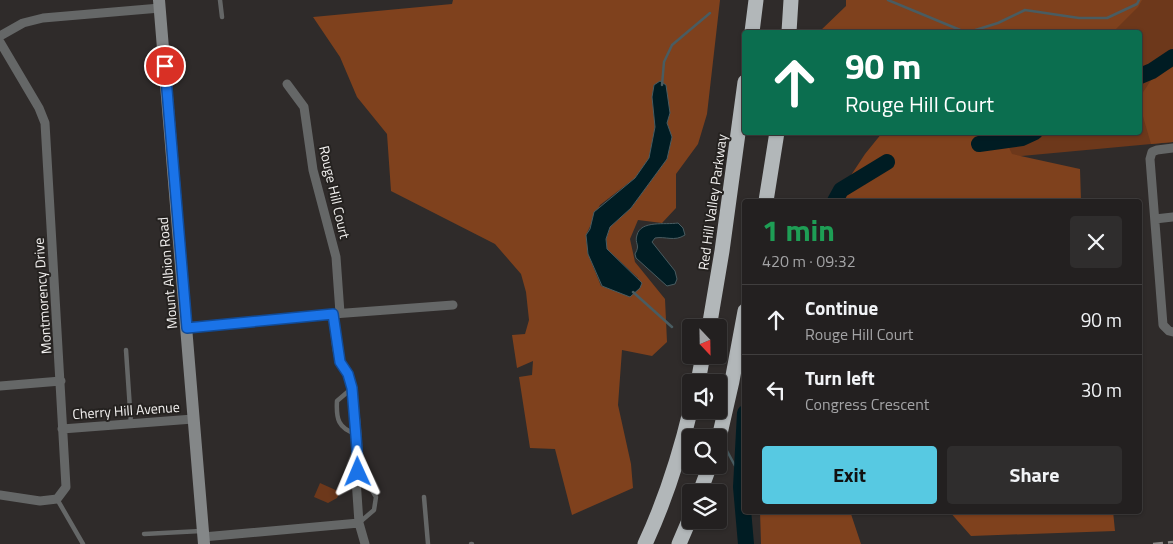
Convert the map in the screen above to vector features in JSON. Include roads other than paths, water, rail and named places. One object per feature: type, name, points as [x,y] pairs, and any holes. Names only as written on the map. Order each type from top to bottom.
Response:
[{"type":"highway","points":[[748,0],[750,30]]},
{"type":"highway","points":[[750,30],[756,0]]},
{"type":"highway","points":[[790,29],[792,0]]},
{"type":"highway","points":[[790,29],[798,0]]},
{"type":"highway","name":"Red Hill Valley Parkway","points":[[711,319],[722,251],[742,104]]},
{"type":"highway","points":[[766,199],[777,135]]},
{"type":"highway","points":[[721,429],[742,327]]},
{"type":"highway","points":[[645,544],[671,478],[688,419]]},
{"type":"highway","points":[[679,544],[685,529]]},
{"type":"street","points":[[0,36],[23,23],[43,18],[159,4]]},
{"type":"street","name":"Mount Albion Road","points":[[159,4],[203,537]]},
{"type":"street","name":"Montmorency Drive","points":[[0,42],[39,108],[45,123],[66,487],[57,499]]},
{"type":"street","name":"Rouge Hill Court","points":[[287,84],[304,107],[313,170],[336,257],[337,351],[340,362],[348,374],[352,388],[358,472],[356,479],[359,523],[365,544]]},
{"type":"street","points":[[1173,148],[1152,152],[1150,159],[1162,325],[1173,332]]},
{"type":"street","points":[[1155,219],[1173,217]]},
{"type":"street","points":[[187,328],[337,313],[453,305]]},
{"type":"street","points":[[0,386],[61,382]]},
{"type":"street","name":"Cherry Hill Avenue","points":[[62,429],[193,419]]},
{"type":"street","points":[[0,495],[40,501],[57,499]]},
{"type":"street","points":[[203,537],[359,523]]},
{"type":"lane","points":[[220,0],[222,17]]},
{"type":"lane","points":[[126,350],[131,424]]},
{"type":"lane","points":[[352,388],[337,401],[337,414],[340,424],[348,432],[356,434]]},
{"type":"lane","points":[[358,472],[376,497],[374,510],[359,523]]},
{"type":"lane","points":[[424,497],[428,544]]},
{"type":"lane","points":[[57,499],[83,544]]},
{"type":"lane","points":[[144,534],[203,537]]},
{"type":"water","points":[[660,81],[666,85],[670,113],[667,123],[672,137],[667,159],[631,208],[610,227],[606,239],[607,249],[642,283],[640,288],[630,297],[602,286],[588,254],[586,235],[590,229],[594,212],[635,178],[649,158],[655,127],[652,97],[654,85]]},
{"type":"water","points":[[678,223],[683,228],[685,235],[677,238],[655,238],[652,242],[675,271],[677,279],[675,284],[667,286],[636,258],[636,238],[639,230],[648,225]]},
{"type":"waterway","points":[[888,0],[960,30]]},
{"type":"waterway","points":[[975,30],[998,23],[1025,10],[1079,18],[1107,18],[1137,4],[1139,0]]},
{"type":"waterway","points":[[662,85],[664,62],[672,45],[710,13]]},
{"type":"waterway","points":[[1142,75],[1173,57]]},
{"type":"waterway","points":[[979,144],[1022,138],[1028,135]]},
{"type":"waterway","points":[[836,199],[841,190],[887,162]]},
{"type":"waterway","points":[[633,292],[672,327]]},
{"type":"waterway","points":[[727,451],[741,477]]},
{"type":"waterway","points":[[742,468],[742,498]]},
{"type":"waterway","points":[[743,514],[746,544]]},
{"type":"railway","points":[[1153,544],[1173,542]]}]
